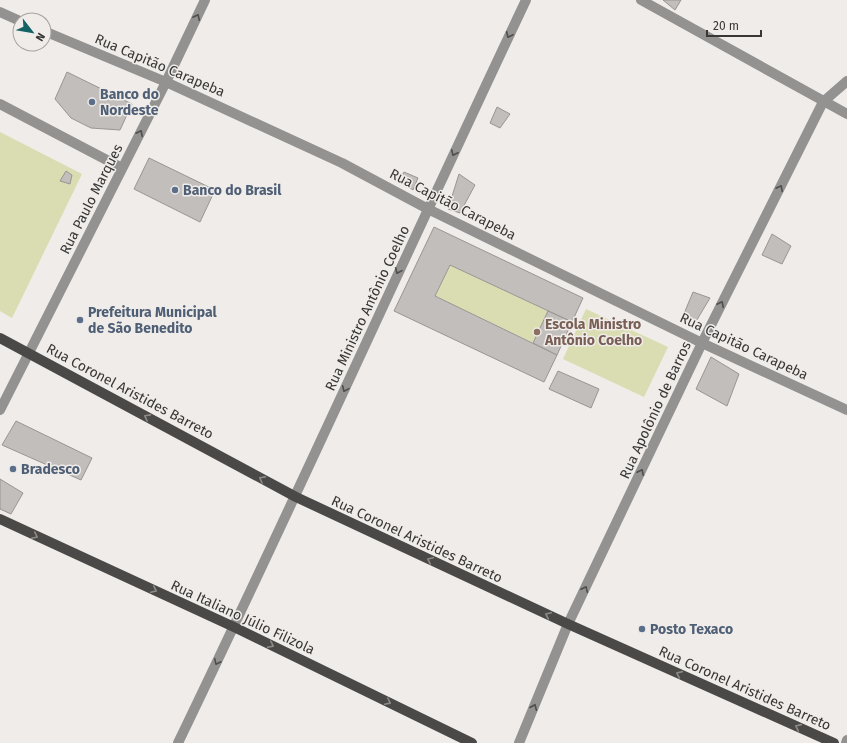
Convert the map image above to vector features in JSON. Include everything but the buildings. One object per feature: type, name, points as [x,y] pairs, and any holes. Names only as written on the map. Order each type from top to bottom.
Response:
[{"type":"main road","name":"Rua Coronel Aristides Barreto","points":[[0,338],[296,497],[568,624],[834,743]]},
{"type":"main road","name":"Rua Italiano Júlio Filizola","points":[[0,520],[234,627],[472,743]]},
{"type":"street","name":"Rua Paulo Marques","points":[[0,410],[166,82],[205,0]]},
{"type":"street","name":"Rua Ministro Antônio Coelho","points":[[178,743],[296,497],[526,0]]},
{"type":"street","points":[[641,0],[847,114]]},
{"type":"street","points":[[0,12],[12,17]]},
{"type":"street","name":"Rua Capitão Carapeba","points":[[52,34],[166,82],[342,163],[428,209],[702,343],[847,410]]},
{"type":"street","name":"Rua Apolônio de Barros","points":[[519,743],[568,624],[702,343],[823,102],[847,81]]},
{"type":"street","points":[[0,104],[122,168]]},
{"type":"green space","points":[[0,132],[82,174],[12,318],[0,311]]},
{"type":"green space","points":[[450,265],[548,311],[533,343],[435,296]]},
{"type":"green space","points":[[586,309],[668,347],[644,397],[563,359]]},
{"type":"place","name":"Banco do Nordeste","points":[[92,102]]},
{"type":"place","name":"Banco do Brasil","points":[[175,190]]},
{"type":"place","name":"Prefeitura Municipal de São Benedito","points":[[80,320]]},
{"type":"place","name":"Escola Ministro Antônio Coelho","points":[[537,332]]},
{"type":"place","name":"Bradesco","points":[[13,469]]},
{"type":"place","name":"Posto Texaco","points":[[642,629]]}]
